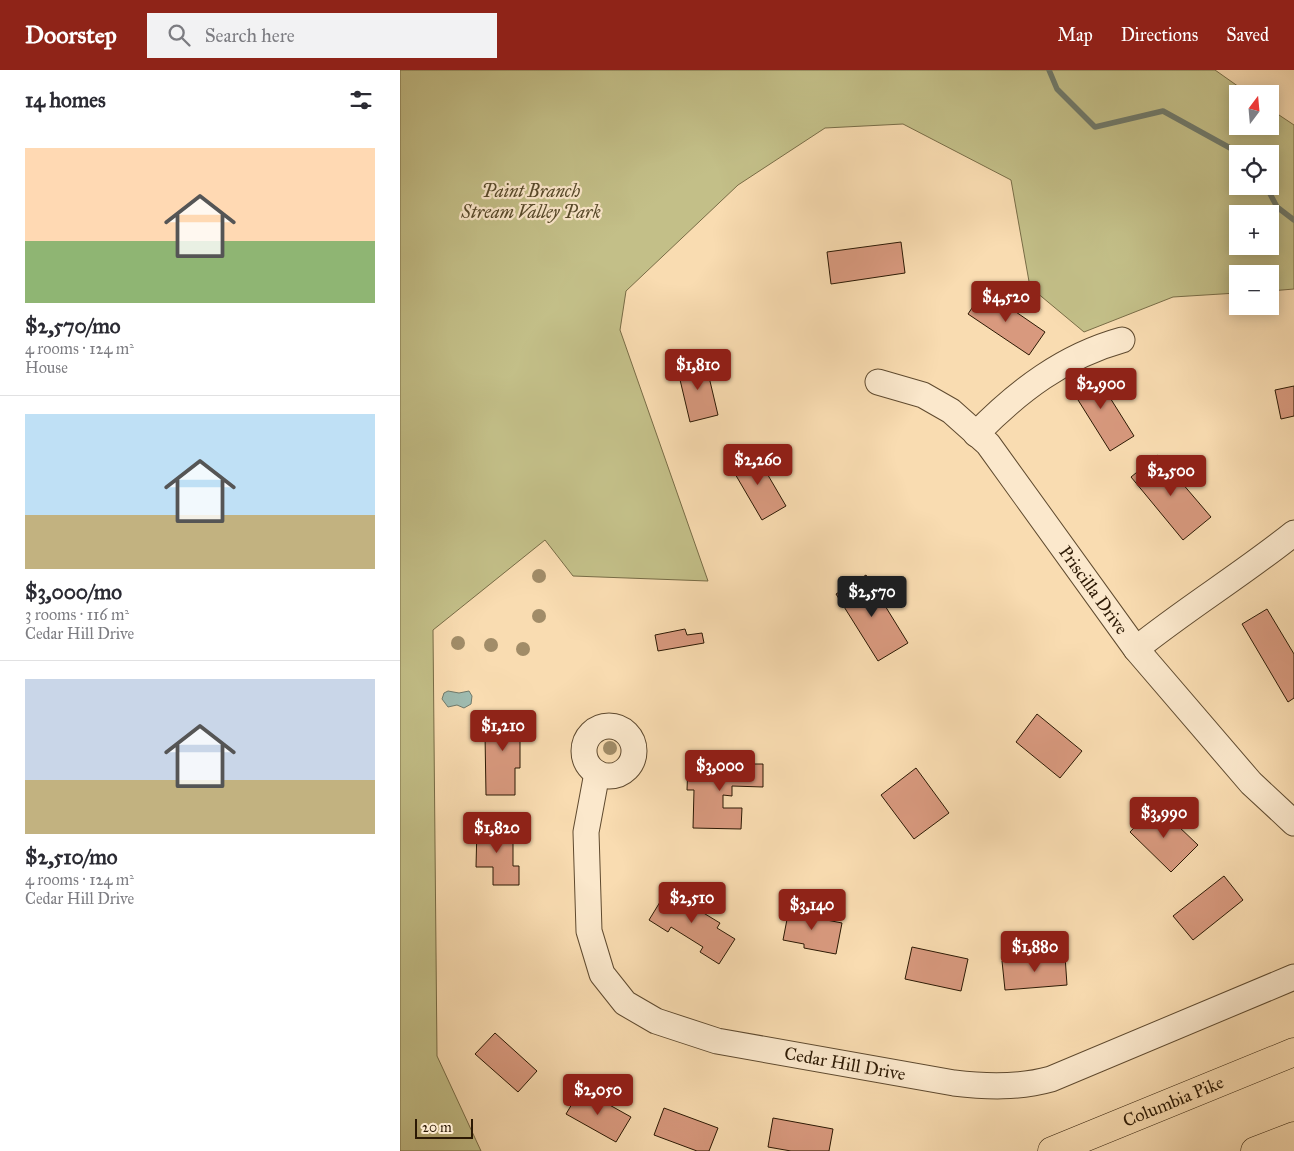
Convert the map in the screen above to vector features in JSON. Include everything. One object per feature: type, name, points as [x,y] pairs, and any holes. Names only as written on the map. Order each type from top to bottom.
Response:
[{"type":"highway","name":"Columbia Pike","points":[[1052,1151],[1294,1052]]},
{"type":"highway","points":[[1255,1151],[1294,1136]]},
{"type":"street","points":[[976,434],[1021,391],[1047,374],[1098,347],[1122,340]]},
{"type":"street","name":"Priscilla Drive","points":[[878,382],[924,395],[950,411],[988,444],[1136,649],[1251,783],[1294,823]]},
{"type":"street","points":[[1136,649],[1165,625],[1228,582],[1294,533]]},
{"type":"street","name":"Cedar Hill Drive","points":[[598,773],[586,832],[589,931],[602,974],[625,1003],[656,1021],[717,1042],[954,1083],[993,1086],[1032,1085],[1051,1079],[1294,977]]},
{"type":"green space","name":"Paint Branch Stream Valley Park","points":[[400,70],[1215,70],[1236,85],[1229,85],[1229,135],[1279,135],[1279,115],[1294,125],[1294,289],[1279,290],[1279,265],[1229,265],[1229,294],[1173,297],[1084,332],[1030,287],[1011,180],[903,124],[825,128],[738,185],[626,291],[620,330],[708,581],[573,576],[545,540],[433,630],[437,1056],[481,1151],[400,1151]]},
{"type":"shaded area","points":[[448,691],[459,693],[469,691],[472,696],[471,704],[464,708],[457,705],[448,707],[442,699],[444,693]]},
{"type":"building","points":[[901,242],[905,273],[831,284],[827,252]]},
{"type":"building","points":[[984,290],[1045,332],[1029,355],[968,314]]},
{"type":"building","points":[[705,360],[718,415],[690,422],[677,367]]},
{"type":"building","points":[[1092,369],[1134,436],[1110,451],[1068,384]]},
{"type":"building","points":[[1294,386],[1294,416],[1281,419],[1275,390]]},
{"type":"building","points":[[755,453],[786,506],[762,520],[731,467]]},
{"type":"building","points":[[1158,455],[1211,517],[1183,540],[1131,477]]},
{"type":"building","points":[[866,575],[908,643],[878,661],[836,594]]},
{"type":"building","points":[[1267,609],[1294,654],[1294,698],[1288,702],[1242,624]]},
{"type":"building","points":[[685,629],[687,635],[702,633],[704,643],[658,651],[655,635]]},
{"type":"building","points":[[489,713],[524,713],[524,740],[520,740],[520,768],[515,768],[515,795],[486,795],[485,734],[489,734]]},
{"type":"building","points":[[1037,714],[1082,751],[1060,778],[1016,742]]},
{"type":"building","points":[[688,764],[763,764],[763,787],[732,786],[732,796],[723,795],[723,808],[742,808],[741,829],[693,828],[694,790],[687,790]]},
{"type":"building","points":[[916,768],[949,813],[914,839],[881,795]]},
{"type":"building","points":[[1156,805],[1198,845],[1171,872],[1130,832]]},
{"type":"building","points":[[477,826],[513,827],[513,866],[519,866],[519,885],[493,885],[493,867],[476,867]]},
{"type":"building","points":[[1224,876],[1243,900],[1193,940],[1173,916]]},
{"type":"building","points":[[671,884],[691,896],[687,903],[720,923],[717,928],[735,939],[719,964],[700,952],[703,947],[671,927],[668,932],[649,920]]},
{"type":"building","points":[[790,904],[807,908],[806,916],[842,923],[836,954],[804,948],[804,944],[783,940]]},
{"type":"building","points":[[912,947],[968,959],[961,991],[905,979]]},
{"type":"building","points":[[1065,956],[1067,985],[1005,990],[1002,961]]},
{"type":"building","points":[[495,1033],[537,1071],[518,1092],[475,1054]]},
{"type":"building","points":[[581,1089],[631,1117],[616,1142],[566,1114]]},
{"type":"building","points":[[664,1108],[718,1128],[709,1151],[697,1151],[654,1135]]},
{"type":"building","points":[[773,1118],[833,1129],[829,1151],[791,1151],[768,1147]]},
{"type":"waterway","points":[[1049,70],[1057,89],[1095,127],[1163,111],[1229,147]]},
{"type":"waterway","points":[[1271,195],[1277,207],[1294,220]]}]
